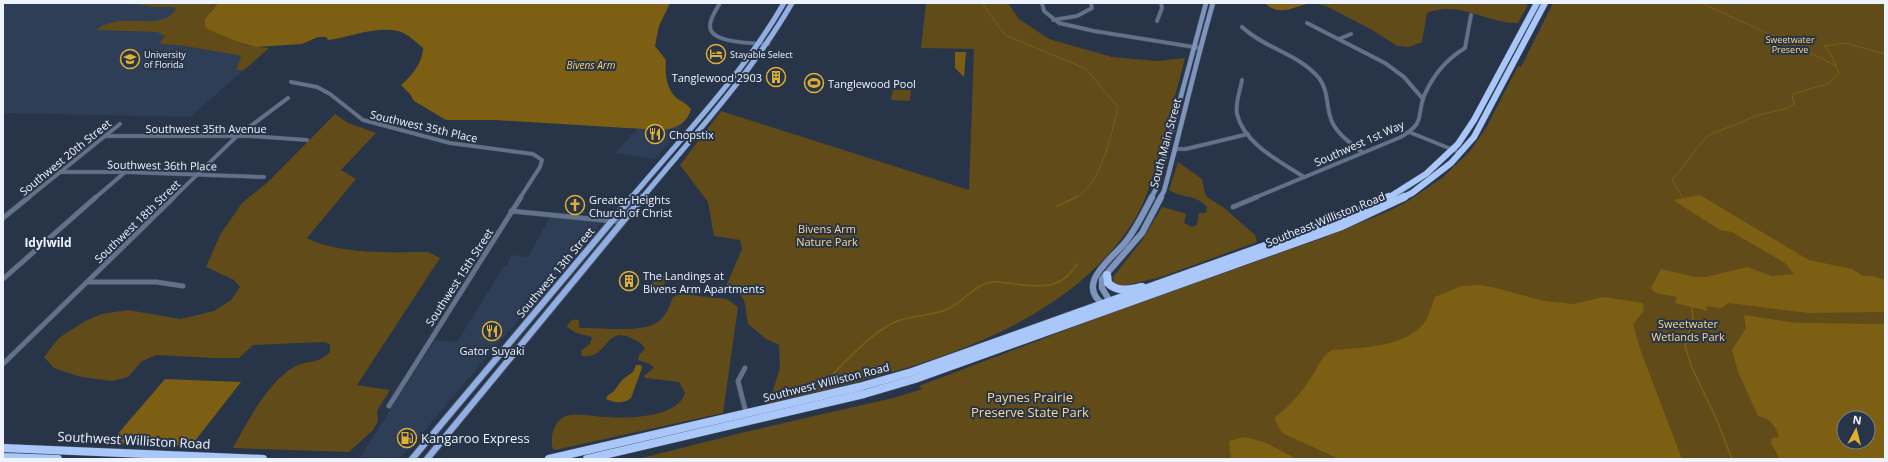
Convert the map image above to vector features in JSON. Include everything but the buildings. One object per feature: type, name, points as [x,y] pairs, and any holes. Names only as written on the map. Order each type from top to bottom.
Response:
[{"type":"highway","name":"Southeast Williston Road","points":[[1109,305],[1160,284],[1346,217],[1390,197],[1428,173],[1453,150],[1472,125],[1537,3]]},
{"type":"highway","name":"Southeast Williston Road","points":[[1109,305],[1304,240],[1361,219],[1396,202],[1427,183],[1461,153],[1481,125],[1545,3]]},
{"type":"highway","points":[[1526,24],[1534,26]]},
{"type":"highway","points":[[1296,235],[1304,240]]},
{"type":"highway","points":[[1107,275],[1108,283],[1119,290],[1160,284]]},
{"type":"highway","name":"Southwest Williston Road","points":[[587,459],[816,401],[912,372],[1109,305]]},
{"type":"highway","name":"Southwest Williston Road","points":[[549,459],[746,413],[882,389],[921,378],[1109,305]]},
{"type":"highway","name":"Southwest Williston Road","points":[[3,448],[263,459]]},
{"type":"highway","name":"Southwest Williston Road","points":[[3,457],[58,459]]},
{"type":"main road","name":"Southwest 13th Street","points":[[412,459],[759,43],[784,3]]},
{"type":"main road","name":"Southwest 13th Street","points":[[428,459],[768,44],[792,3]]},
{"type":"main road","name":"South Main Street","points":[[1109,305],[1093,289],[1094,278],[1132,234],[1152,197],[1167,148],[1206,3]]},
{"type":"main road","name":"South Main Street","points":[[1109,305],[1101,284],[1102,279],[1142,233],[1164,191],[1200,48],[1213,3]]},
{"type":"main road","points":[[1167,148],[1175,149]]},
{"type":"main road","points":[[1152,197],[1160,198]]},
{"type":"main road","points":[[1132,234],[1142,233]]},
{"type":"main road","points":[[575,265],[585,267]]},
{"type":"main road","points":[[509,344],[519,348]]},
{"type":"street","points":[[720,3],[711,24],[711,30],[714,34],[734,42],[768,44]]},
{"type":"street","points":[[1042,3],[1044,11],[1053,20],[1076,28],[1200,48]]},
{"type":"street","points":[[1053,20],[1077,16],[1092,8],[1091,3]]},
{"type":"street","points":[[1157,21],[1162,8],[1161,3]]},
{"type":"street","name":"Southwest 1st Way","points":[[1233,207],[1409,132],[1421,120],[1423,99],[1434,74],[1446,60],[1465,48],[1468,21],[1471,15]]},
{"type":"street","points":[[1307,23],[1371,55],[1397,71],[1410,82],[1423,99]]},
{"type":"street","points":[[1242,28],[1250,36],[1294,58],[1318,76],[1326,88],[1331,121],[1337,131],[1362,152]]},
{"type":"street","points":[[1339,39],[1351,34]]},
{"type":"street","points":[[1242,80],[1237,114],[1248,134],[1261,148],[1304,176]]},
{"type":"street","name":"Southwest 35th Place","points":[[291,82],[316,87],[330,94],[363,120],[450,144],[525,153],[540,157]]},
{"type":"street","name":"Southwest 18th Street","points":[[3,364],[236,137],[288,98]]},
{"type":"street","points":[[713,99],[723,100]]},
{"type":"street","name":"Southwest 20th Street","points":[[3,218],[120,124]]},
{"type":"street","points":[[1409,132],[1461,153]]},
{"type":"street","points":[[1175,149],[1186,149],[1248,134]]},
{"type":"street","name":"Southwest 35th Avenue","points":[[105,136],[250,136],[307,140]]},
{"type":"street","name":"Southwest 15th Street","points":[[389,406],[540,167],[542,160],[540,157]]},
{"type":"street","name":"Southwest 36th Place","points":[[59,172],[124,172],[264,177]]},
{"type":"street","points":[[3,279],[124,172]]},
{"type":"street","points":[[511,211],[622,222]]},
{"type":"street","points":[[88,282],[152,282],[183,286]]},
{"type":"street","points":[[744,368],[738,381],[746,413]]},
{"type":"street","points":[[43,459],[52,450]]},
{"type":"shaded area","name":"University of Florida","points":[[3,3],[218,3],[210,12],[256,47],[269,48],[190,117],[3,113]]},
{"type":"shaded area","points":[[641,125],[682,127],[655,159],[615,153]]},
{"type":"shaded area","points":[[551,215],[602,222],[408,450],[400,457],[394,458],[360,457],[435,340],[457,342],[512,255],[528,257]]},
{"type":"green space","points":[[128,3],[218,3],[210,12],[228,35],[240,43],[269,48],[244,70],[236,70],[241,57],[237,55],[159,43],[165,36],[157,32],[96,30],[106,24],[117,21],[161,20],[169,16],[176,9],[174,7],[156,7]]},
{"type":"green space","name":"Bivens Arm Nature Park","points":[[926,3],[1008,3],[1019,19],[1049,39],[1112,57],[1157,61],[1185,58],[1148,191],[1135,219],[1103,260],[1064,294],[1020,322],[972,345],[921,363],[869,378],[769,403],[780,368],[779,345],[766,339],[748,324],[744,300],[738,293],[726,286],[742,249],[740,240],[714,236],[708,202],[680,165],[721,111],[969,190],[974,49],[921,48]]},
{"type":"green space","points":[[1315,3],[1521,3],[1528,5],[1518,23],[1494,20],[1461,10],[1450,9],[1427,13],[1422,42],[1409,47],[1397,46],[1374,31],[1328,7]]},
{"type":"green space","points":[[1553,3],[1885,3],[1885,459],[638,459],[745,432],[897,397],[922,389],[919,386],[1116,311],[1323,238],[1389,211],[1408,201],[1442,178],[1470,151],[1486,128],[1518,66],[1521,67]]},
{"type":"green space","points":[[893,90],[911,90],[910,101],[891,100]]},
{"type":"green space","points":[[335,114],[348,123],[376,133],[341,170],[356,179],[307,238],[320,243],[350,250],[428,252],[440,258],[357,385],[390,390],[377,411],[378,421],[373,430],[349,452],[233,448],[259,403],[275,383],[294,367],[303,363],[316,361],[325,356],[330,352],[330,344],[323,342],[253,345],[239,358],[157,355],[142,361],[128,377],[112,381],[81,377],[54,368],[44,357],[59,338],[85,321],[102,314],[128,310],[181,319],[214,311],[231,300],[240,287],[234,280],[206,267],[220,235],[242,203],[268,182]]},
{"type":"green space","points":[[1178,162],[1202,179],[1205,193],[1208,198],[1223,207],[1255,235],[1257,242],[1161,277],[1123,286],[1114,283],[1113,277],[1143,239],[1162,207],[1184,213],[1186,215],[1184,223],[1192,227],[1197,225],[1199,213],[1206,213],[1207,207],[1198,200],[1174,193],[1169,190]]},
{"type":"green space","points":[[657,274],[669,275],[660,292],[647,291]]},
{"type":"green space","points":[[680,294],[727,299],[738,307],[723,413],[555,450],[553,449],[552,438],[554,428],[560,419],[570,415],[579,414],[617,418],[640,417],[663,412],[681,401],[685,393],[679,382],[645,378],[644,376],[654,368],[650,364],[638,360],[639,355],[645,349],[639,342],[624,336],[617,336],[611,339],[597,353],[591,356],[582,356],[581,351],[590,344],[592,337],[576,333],[567,327],[570,322],[575,319],[579,320],[579,327],[581,328],[633,329],[652,325],[664,316],[673,297]]},
{"type":"water","name":"Bivens Arm","points":[[218,3],[670,3],[659,26],[655,46],[666,60],[666,76],[671,91],[678,99],[691,109],[687,118],[680,125],[660,130],[495,120],[446,120],[414,101],[410,94],[401,85],[409,78],[419,64],[423,48],[405,34],[398,31],[381,30],[363,32],[328,40],[326,37],[318,37],[302,44],[256,47],[241,43],[209,30],[205,26],[205,19]]},
{"type":"water","points":[[1265,3],[1310,3],[1287,10],[1281,10],[1270,7]]},
{"type":"water","points":[[955,52],[966,52],[964,77],[955,68]]},
{"type":"water","points":[[1700,195],[1809,260],[1852,269],[1863,276],[1873,276],[1885,280],[1885,312],[1809,313],[1729,303],[1721,308],[1705,306],[1708,311],[1675,303],[1677,297],[1656,293],[1651,288],[1661,269],[1695,277],[1706,277],[1747,267],[1772,276],[1794,274],[1785,263],[1732,232],[1720,230],[1673,200]]},
{"type":"water","points":[[1479,285],[1544,301],[1573,304],[1603,297],[1643,303],[1644,311],[1633,324],[1640,349],[1682,459],[1339,459],[1282,433],[1274,418],[1301,392],[1321,361],[1328,353],[1332,350],[1369,347],[1395,342],[1416,331],[1424,323],[1435,297],[1461,286]]},
{"type":"water","points":[[1744,315],[1797,323],[1885,324],[1885,459],[1780,459],[1771,443],[1772,438],[1779,437],[1776,429],[1772,423],[1758,416],[1738,372],[1732,350],[1746,328]]},
{"type":"water","points":[[636,365],[641,365],[642,368],[631,398],[625,402],[615,402],[606,399],[623,379],[633,372]]},
{"type":"water","points":[[165,379],[241,382],[191,446],[110,443]]},
{"type":"water","points":[[1244,437],[1264,442],[1297,459],[1231,459],[1229,441]]},
{"type":"waterway","points":[[982,3],[1005,35],[1086,69],[1118,107],[1104,158],[1099,170],[1092,182],[1075,198]]},
{"type":"waterway","points":[[1701,3],[1836,66]]},
{"type":"waterway","points":[[1836,66],[1831,55],[1824,46],[1845,43],[1885,54]]},
{"type":"waterway","points":[[1683,198],[1672,180],[1707,136],[1758,115],[1788,108],[1794,104],[1792,94],[1827,84],[1839,74],[1836,66]]},
{"type":"waterway","points":[[1057,206],[1075,198]]},
{"type":"waterway","points":[[824,383],[867,341],[885,327],[895,322],[948,309],[986,283],[996,282],[1038,286],[1055,284],[1063,280],[1077,264]]},
{"type":"waterway","points":[[1692,307],[1693,320],[1685,346],[1692,368],[1716,418],[1732,459]]},
{"type":"place","name":"Stayable Select","points":[[716,54]]},
{"type":"place","name":"University of Florida","points":[[130,59]]},
{"type":"place","name":"Tanglewood 2903","points":[[776,77]]},
{"type":"place","name":"Tanglewood Pool","points":[[814,83]]},
{"type":"place","name":"Chopstix","points":[[655,134]]},
{"type":"place","name":"Greater Heights Church of Christ","points":[[575,205]]},
{"type":"place","name":"The Landings at Bivens Arm Apartments","points":[[629,281]]},
{"type":"place","name":"Gator Suyaki","points":[[492,331]]},
{"type":"place","name":"Kangaroo Express","points":[[407,438]]},
{"type":"district","name":"Idylwild","points":[[48,242]]},
{"type":"park label","name":"Sweetwater Preserve","points":[[1790,44]]},
{"type":"park label","name":"Sweetwater Wetlands Park","points":[[1688,329]]},
{"type":"park label","name":"Paynes Prairie Preserve State Park","points":[[1030,404]]}]
